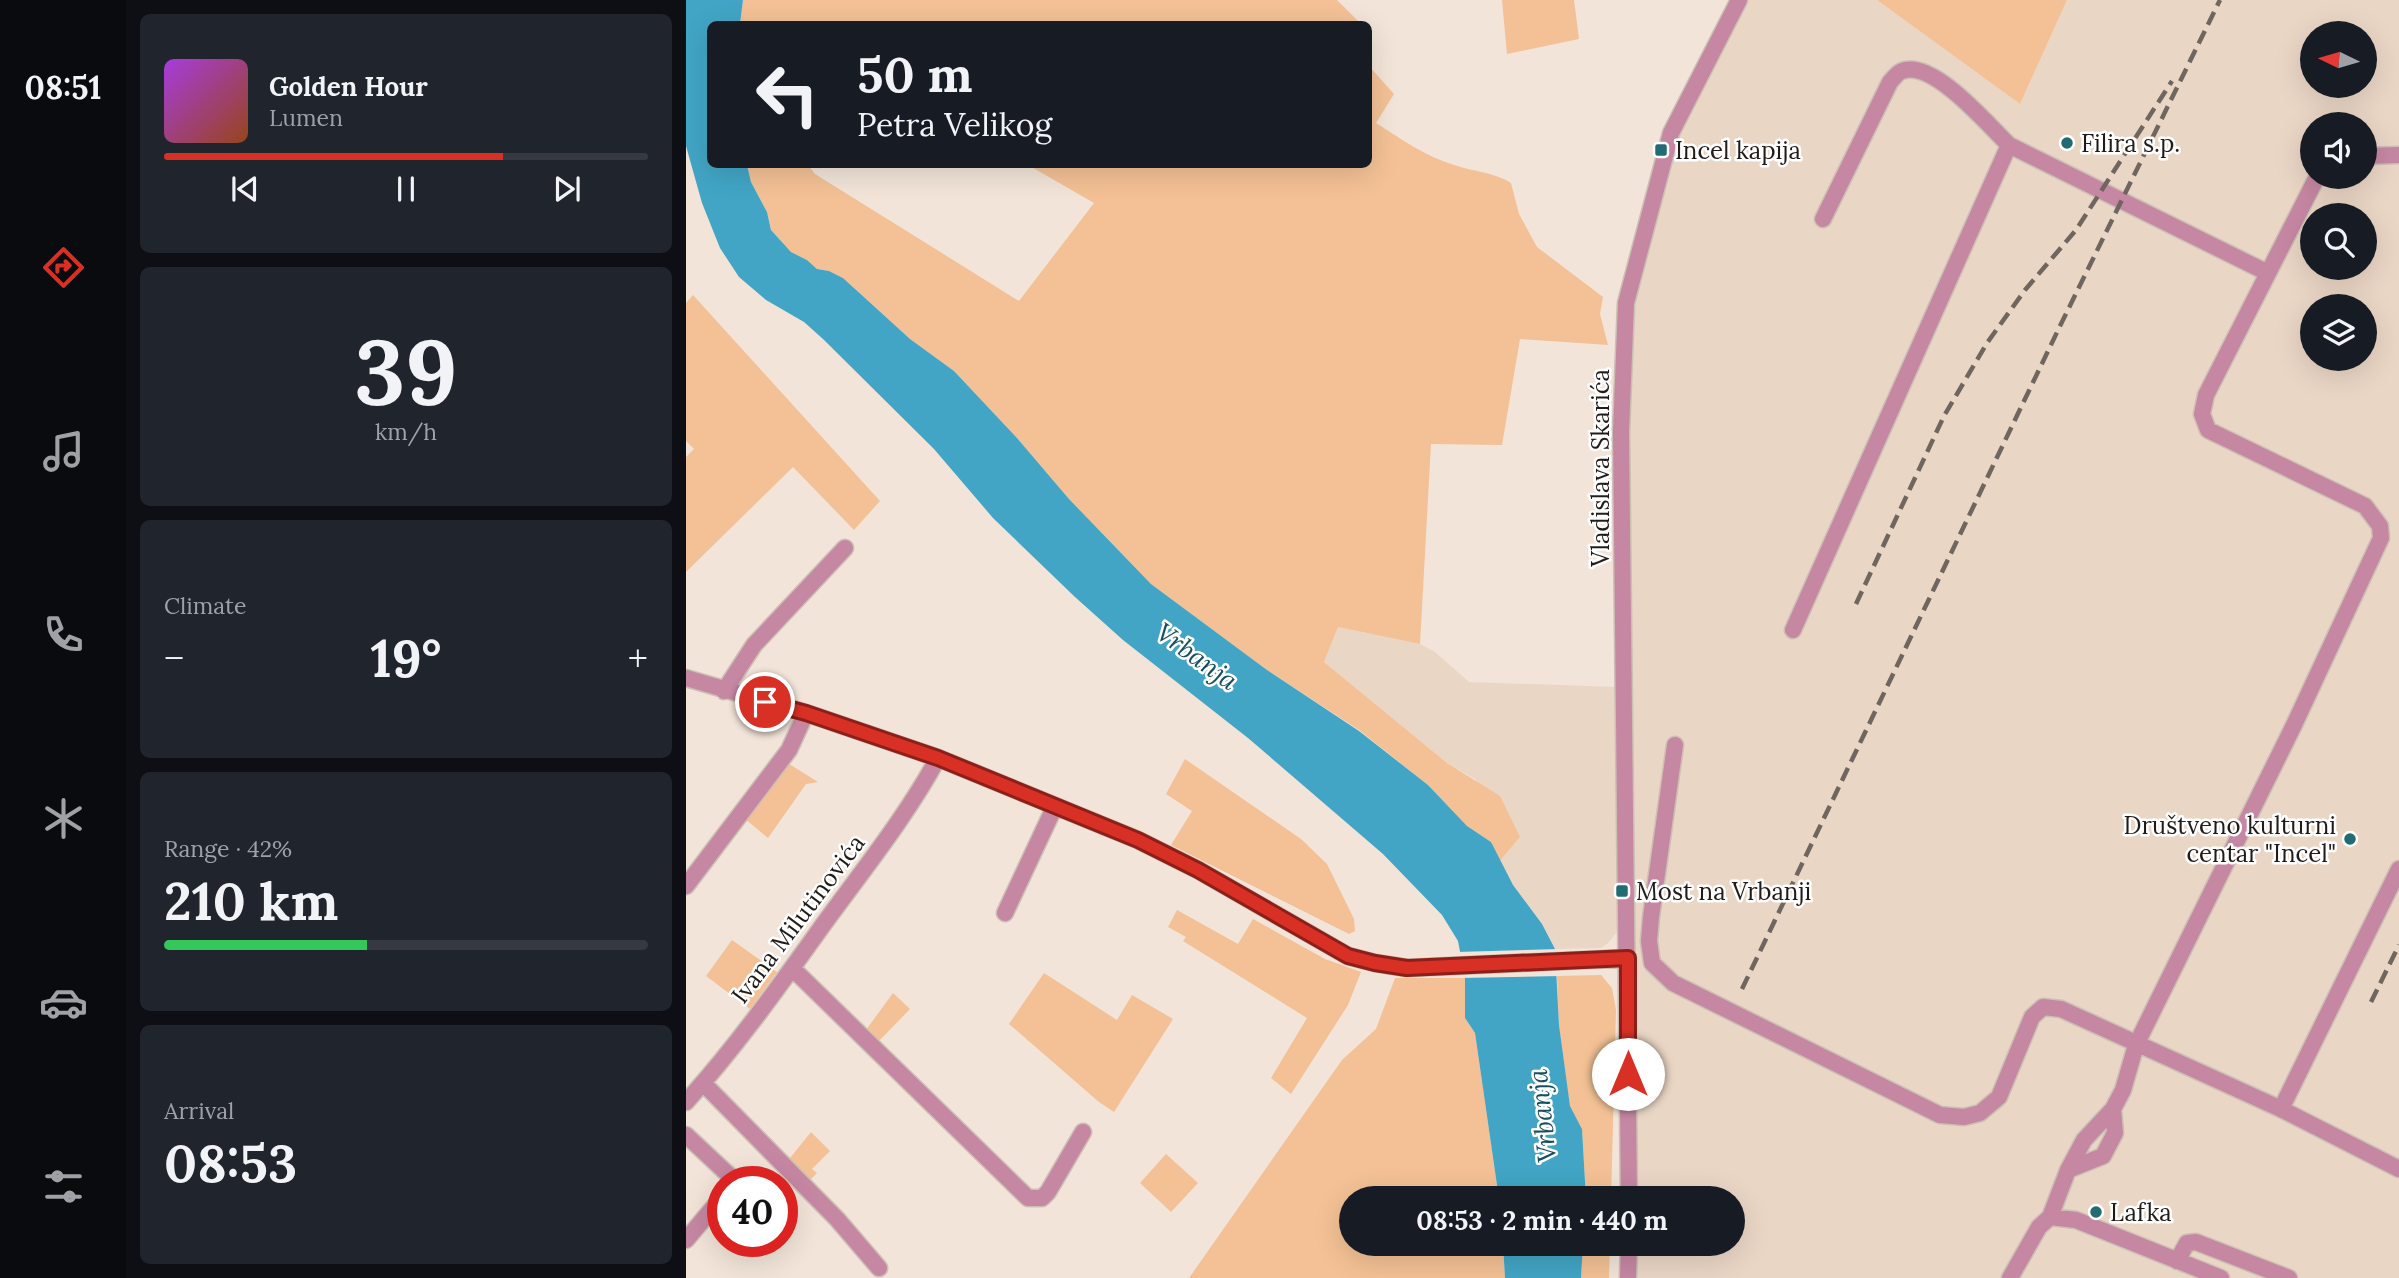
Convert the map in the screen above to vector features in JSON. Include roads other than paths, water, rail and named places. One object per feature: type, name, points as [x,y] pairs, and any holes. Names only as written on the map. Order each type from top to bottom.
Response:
[{"type":"street","name":"Vladislava Skarića","points":[[1629,1186],[1621,432],[1626,303],[1671,133],[1739,0]]},
{"type":"street","points":[[1823,219],[1890,82],[1902,71],[1914,70],[1931,75],[1949,87],[2009,145],[2268,273]]},
{"type":"street","points":[[1793,630],[2009,145]]},
{"type":"street","points":[[2377,156],[2399,155]]},
{"type":"street","points":[[2010,1278],[2039,1227],[2050,1217],[2068,1170],[2084,1140],[2113,1109],[2123,1090],[2136,1045],[2294,725],[2381,538],[2380,526],[2365,506],[2208,430],[2202,414],[2206,395],[2311,189]]},
{"type":"street","points":[[724,691],[754,645],[845,548]]},
{"type":"street","points":[[686,678],[806,713],[938,758],[1138,840],[1198,870],[1348,956],[1394,967],[1628,958]]},
{"type":"street","points":[[686,886],[789,750],[806,713]]},
{"type":"street","points":[[1675,745],[1649,941],[1652,963],[1672,983],[1940,1115],[1964,1117],[1980,1112],[1998,1097],[2032,1017],[2043,1007],[2061,1009],[2281,1110],[2399,1169]]},
{"type":"street","name":"Ivana Milutinovića","points":[[686,1102],[704,1083],[792,968],[917,796],[938,758]]},
{"type":"street","points":[[1005,913],[1055,806]]},
{"type":"street","points":[[2281,1110],[2399,869]]},
{"type":"street","points":[[792,968],[1028,1198],[1042,1198],[1048,1192],[1083,1132]]},
{"type":"street","points":[[704,1083],[837,1219],[879,1268]]},
{"type":"street","points":[[2068,1170],[2103,1156],[2115,1133],[2113,1109]]},
{"type":"street","points":[[686,1135],[719,1166]]},
{"type":"street","points":[[686,1240],[707,1215]]},
{"type":"street","points":[[2050,1217],[2076,1220],[2221,1278]]},
{"type":"street","points":[[2177,1261],[2187,1243],[2196,1242],[2289,1278]]},
{"type":"street","points":[[1628,1278],[1629,1256]]},
{"type":"water","name":"Vrbanja","points":[[686,0],[743,0],[740,21],[707,21],[707,168],[748,168],[751,182],[767,212],[771,230],[791,252],[817,269],[843,278],[910,339],[954,371],[1069,499],[1151,584],[1267,670],[1359,731],[1428,785],[1467,826],[1491,842],[1513,885],[1542,924],[1555,949],[1559,1025],[1570,1106],[1582,1129],[1585,1186],[1497,1186],[1475,1033],[1465,1018],[1465,978],[1458,941],[1442,915],[1383,854],[1248,738],[1123,640],[1075,597],[993,518],[934,449],[823,339],[804,322],[766,300],[739,277],[720,248],[702,203],[686,146]]},
{"type":"water","points":[[1504,1256],[1582,1256],[1581,1278],[1505,1278]]},
{"type":"railway","points":[[1742,989],[2060,326],[2220,0]]},
{"type":"railway","points":[[1856,604],[1944,416],[1987,343],[2025,290],[2076,230],[2172,81]]},
{"type":"railway","points":[[2371,1002],[2399,945]]},
{"type":"place","name":"Filira s.p.","points":[[2067,143]]},
{"type":"place","name":"Incel kapija","points":[[1661,150]]},
{"type":"place","name":"Društveno kulturni centar \"Incel\"","points":[[2350,839]]},
{"type":"place","name":"Most na Vrbanji","points":[[1622,891]]},
{"type":"place","name":"Lafka","points":[[2096,1212]]}]
